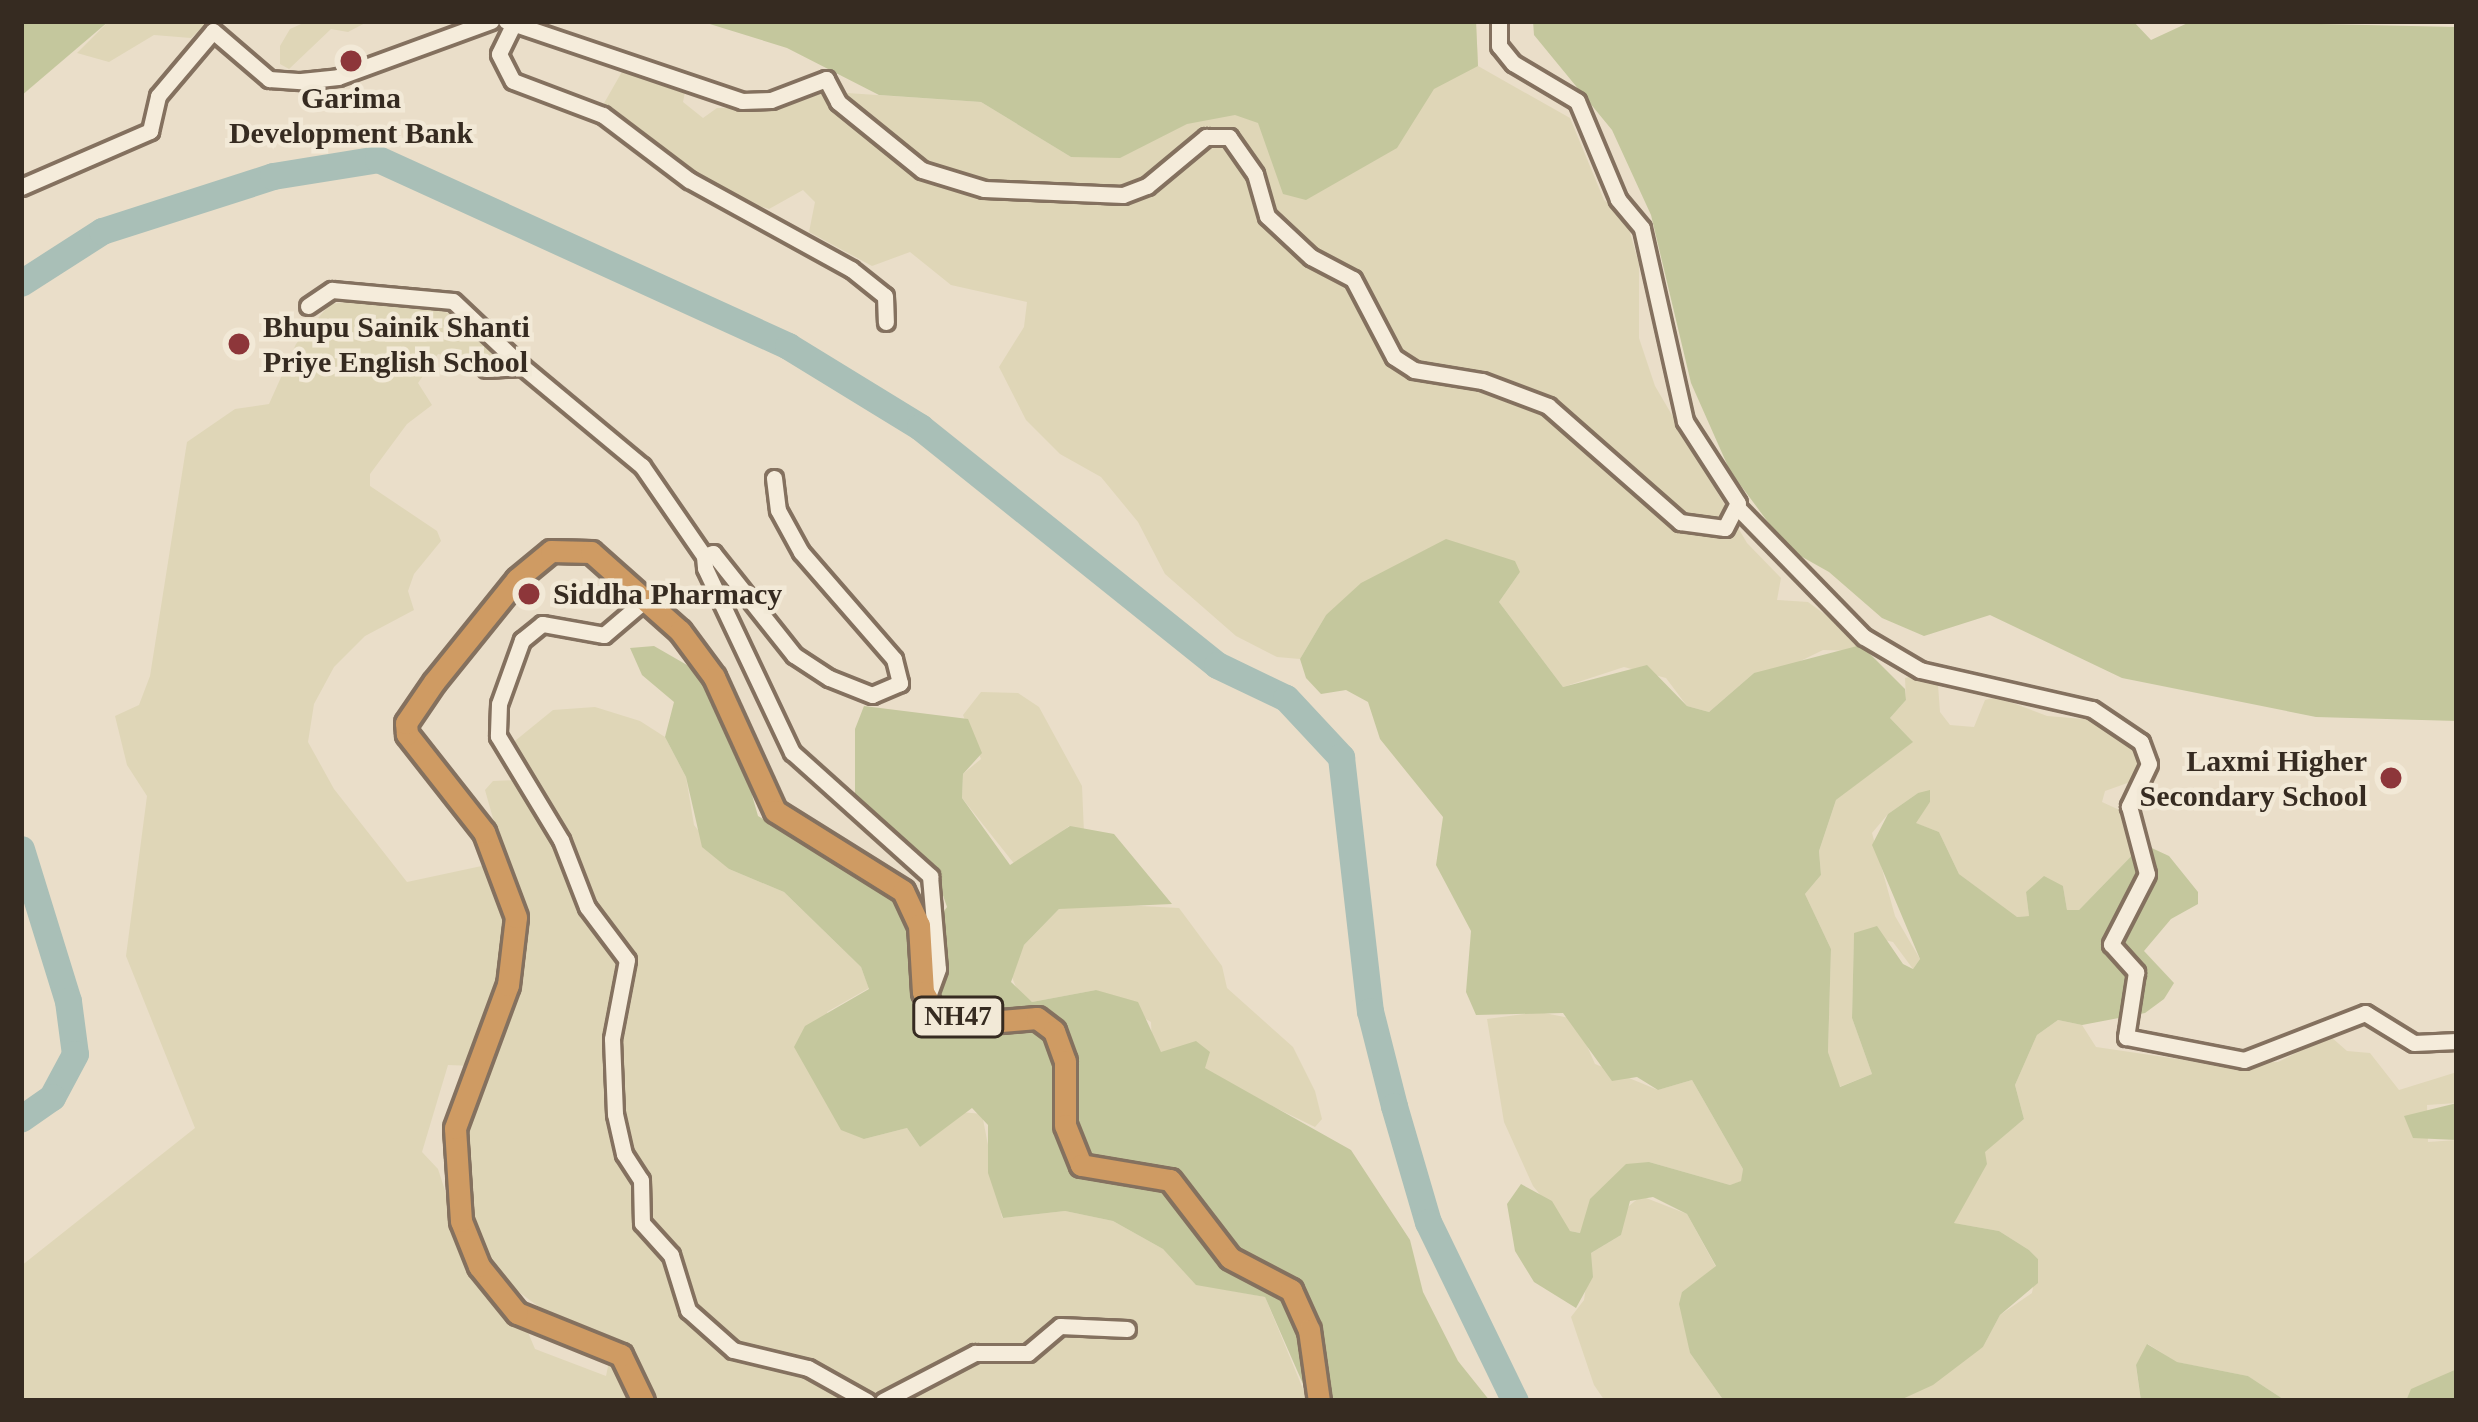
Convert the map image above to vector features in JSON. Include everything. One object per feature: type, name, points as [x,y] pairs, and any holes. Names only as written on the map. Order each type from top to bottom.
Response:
[{"type":"highway","name":"NH47","points":[[643,1401],[621,1355],[517,1313],[479,1266],[461,1221],[455,1128],[508,986],[516,917],[484,832],[410,745],[406,723],[517,579],[551,550],[591,551],[645,600],[714,677],[776,811],[904,891],[919,925],[927,1000],[933,1010],[977,1023],[1037,1018],[1054,1031],[1065,1061],[1065,1125],[1081,1166],[1170,1180],[1229,1258],[1283,1282],[1309,1330],[1319,1401]]},
{"type":"street","points":[[21,175],[150,131],[158,96],[213,31],[269,79],[301,80],[338,77],[490,21]]},
{"type":"street","points":[[1499,21],[1499,46],[1513,63],[1577,101],[1588,117],[1618,199],[1651,253],[1685,421],[1738,508],[1864,637],[1901,659],[1949,679],[2092,709],[2141,742],[2149,764],[2129,806],[2146,874],[2111,944],[2137,972],[2126,1036],[2244,1060],[2365,1013],[2414,1042],[2457,1041]]},
{"type":"street","points":[[886,322],[885,296],[851,269],[689,180],[603,115],[513,80],[499,54],[510,23],[742,101],[771,100],[826,79],[838,102],[922,170],[984,189],[1123,195],[1147,186],[1206,136],[1228,137],[1255,174],[1267,216],[1322,265],[1353,279],[1394,357],[1414,370],[1482,380],[1548,406],[1680,522],[1725,528],[1738,508]]},
{"type":"street","points":[[21,187],[67,163]]},
{"type":"street","points":[[308,306],[332,290],[453,301],[523,367],[642,466],[704,556],[792,752],[930,875],[938,969],[927,1000]]},
{"type":"street","points":[[485,369],[523,367]]},
{"type":"street","points":[[704,556],[713,553],[794,655],[829,678],[872,695],[900,683],[894,659],[801,552],[778,509],[774,478]]},
{"type":"street","points":[[645,600],[604,635],[542,624],[522,640],[499,704],[498,736],[562,840],[587,907],[628,959],[612,1039],[614,1114],[624,1154],[641,1180],[641,1223],[671,1255],[688,1310],[733,1349],[808,1368],[867,1401]]},
{"type":"street","points":[[884,1401],[975,1353],[1028,1353],[1060,1326],[1126,1330]]},
{"type":"shaded area","points":[[109,21],[209,21],[191,38],[154,35],[109,62],[77,53]]},
{"type":"shaded area","points":[[308,21],[369,21],[348,32],[331,29],[289,69],[280,64],[280,46],[290,29]]},
{"type":"shaded area","points":[[1476,21],[1478,66],[1570,118],[1604,200],[1625,215],[1639,264],[1639,338],[1655,386],[1747,543],[1781,578],[1777,600],[1808,602],[1853,635],[1860,651],[1823,650],[1778,672],[1754,673],[1709,712],[1687,706],[1666,678],[1624,667],[1563,687],[1499,602],[1520,572],[1384,574],[1326,615],[1300,659],[1277,657],[1236,636],[1165,574],[1138,522],[1101,477],[1060,454],[1026,420],[999,367],[1024,327],[1027,302],[951,285],[910,252],[872,266],[809,232],[815,202],[803,190],[769,209],[728,196],[603,105],[623,70],[685,92],[683,102],[703,118],[717,108],[775,106],[817,91],[981,102],[1071,157]]},
{"type":"shaded area","points":[[389,297],[467,318],[505,350],[485,360],[438,354],[418,383],[432,405],[407,424],[370,474],[370,486],[437,531],[441,541],[414,574],[408,591],[414,610],[365,636],[334,667],[314,704],[308,742],[334,789],[407,882],[505,861],[485,790],[493,781],[517,780],[510,745],[553,710],[595,707],[640,721],[665,737],[686,777],[694,825],[729,869],[784,892],[861,967],[869,988],[827,1012],[864,1139],[907,1128],[920,1147],[961,1112],[982,1114],[1002,1218],[1065,1211],[1113,1221],[1163,1249],[1196,1284],[1265,1297],[1308,1401],[21,1401],[21,1266],[195,1128],[126,956],[147,796],[127,765],[115,716],[139,705],[150,676],[187,442],[235,409],[269,404],[296,344],[330,304]],"holes":[[[448,1065],[473,1066],[465,1187],[479,1247],[499,1277],[555,1319],[613,1342],[606,1376],[535,1349],[527,1330],[475,1283],[438,1169],[422,1152]]]},
{"type":"shaded area","points":[[1916,675],[1938,685],[1940,712],[1950,725],[1974,727],[1985,700],[1997,697],[2047,716],[2096,720],[2132,741],[2140,757],[2133,781],[2105,791],[2102,802],[2126,813],[2143,844],[2079,910],[2067,910],[2063,886],[2026,892],[2029,916],[2016,917],[1959,874],[1939,832],[1915,823],[1930,802],[1918,793],[1888,814],[1872,833],[1895,916],[1920,959],[1913,969],[1893,942],[1854,933],[1852,1018],[1872,1074],[1839,1087],[1828,1052],[1831,949],[1805,894],[1821,875],[1819,851],[1836,800],[1912,741],[1890,718],[1906,700],[1905,678]]},
{"type":"shaded area","points":[[981,692],[1018,693],[1039,707],[1082,786],[1084,833],[1069,826],[1016,866],[962,798],[963,774],[981,759],[963,715]]},
{"type":"shaded area","points":[[1084,903],[1179,908],[1222,966],[1227,988],[1293,1047],[1315,1091],[1322,1119],[1315,1127],[1161,1052],[1152,1044],[1151,1022],[1096,990],[1032,1002],[1018,992],[1009,970],[1024,945],[1059,909]]},
{"type":"shaded area","points":[[1539,1012],[1575,1019],[1595,1064],[1658,1090],[1692,1080],[1743,1169],[1742,1181],[1730,1185],[1649,1162],[1581,1233],[1570,1231],[1533,1186],[1504,1122],[1487,1019]]},
{"type":"shaded area","points":[[2058,1020],[2082,1025],[2096,1047],[2212,1064],[2278,1062],[2330,1036],[2347,1051],[2370,1053],[2399,1090],[2457,1072],[2457,1103],[2427,1105],[2428,1142],[2457,1140],[2457,1369],[2406,1401],[2286,1401],[2248,1376],[2176,1362],[2148,1344],[2136,1366],[2141,1401],[1898,1401],[1983,1347],[2000,1315],[2032,1293],[2038,1259],[2029,1250],[1999,1231],[1954,1223],[1984,1152],[2024,1119],[2015,1085],[2037,1035]]},
{"type":"shaded area","points":[[1641,1196],[1687,1214],[1716,1267],[1682,1292],[1690,1353],[1724,1401],[1605,1401],[1594,1385],[1571,1317],[1584,1300],[1591,1253],[1621,1235],[1623,1211]]},
{"type":"green space","points":[[21,21],[109,21],[21,96]]},
{"type":"green space","points":[[700,21],[1476,21],[1478,66],[1434,89],[1397,148],[1306,200],[1283,194],[1258,123],[1235,115],[1187,124],[1120,158],[1071,157],[981,102],[879,95],[787,48]]},
{"type":"green space","points":[[1533,21],[2133,21],[2151,40],[2192,21],[2457,27],[2457,721],[2316,717],[2122,678],[1990,615],[1924,636],[1882,618],[1829,572],[1788,549],[1730,471],[1691,383],[1651,215],[1612,130],[1534,35]]},
{"type":"green space","points":[[1446,539],[1515,561],[1520,572],[1499,602],[1563,687],[1647,665],[1687,706],[1709,712],[1754,673],[1861,645],[1905,689],[1906,700],[1890,718],[1913,742],[1836,800],[1819,851],[1821,875],[1805,894],[1831,949],[1828,1052],[1840,1087],[1872,1074],[1852,1018],[1854,933],[1877,926],[1903,964],[1913,969],[1920,959],[1872,845],[1888,814],[1918,793],[1930,790],[1930,802],[1916,823],[1939,832],[1959,874],[2017,917],[2029,916],[2026,892],[2044,876],[2063,886],[2067,910],[2079,910],[2143,844],[2169,856],[2198,892],[2198,904],[2171,919],[2144,951],[2174,983],[2164,999],[2145,1013],[2082,1025],[2058,1020],[2037,1035],[2015,1085],[2024,1119],[1985,1152],[1987,1164],[1954,1223],[1999,1231],[2029,1250],[2038,1259],[2038,1283],[2000,1315],[1983,1347],[1933,1385],[1898,1401],[1724,1401],[1690,1353],[1679,1304],[1682,1292],[1716,1266],[1687,1214],[1653,1197],[1630,1201],[1621,1235],[1591,1253],[1593,1277],[1576,1308],[1534,1282],[1515,1251],[1507,1204],[1521,1184],[1552,1201],[1570,1231],[1580,1233],[1590,1199],[1626,1164],[1649,1162],[1730,1185],[1741,1181],[1743,1169],[1692,1080],[1658,1090],[1637,1077],[1612,1081],[1563,1013],[1476,1015],[1466,992],[1471,931],[1436,865],[1443,817],[1380,739],[1368,702],[1346,690],[1321,694],[1306,678],[1300,659],[1326,615],[1361,583]]},
{"type":"green space","points":[[654,646],[687,665],[711,693],[737,742],[758,816],[892,892],[908,923],[916,1002],[932,1027],[980,1028],[946,1006],[930,980],[925,938],[947,907],[934,869],[896,847],[855,796],[855,729],[864,706],[968,719],[982,753],[963,774],[962,798],[1010,865],[1070,826],[1114,834],[1172,904],[1059,909],[1024,945],[1011,982],[1032,1002],[1096,990],[1138,1002],[1161,1052],[1196,1041],[1210,1052],[1205,1068],[1351,1150],[1410,1240],[1423,1292],[1458,1361],[1490,1401],[1332,1401],[1310,1364],[1303,1384],[1265,1297],[1196,1285],[1163,1249],[1113,1221],[1065,1211],[1003,1218],[988,1173],[988,1125],[972,1108],[920,1147],[907,1128],[864,1139],[841,1130],[794,1047],[805,1026],[869,989],[861,967],[784,892],[729,869],[702,847],[686,777],[665,737],[674,702],[642,675],[630,648]]},
{"type":"green space","points":[[2457,1103],[2457,1140],[2413,1138],[2404,1116]]},
{"type":"green space","points":[[2147,1344],[2177,1362],[2248,1376],[2286,1401],[2141,1401],[2136,1365]]},
{"type":"green space","points":[[2457,1369],[2457,1401],[2406,1401],[2411,1389]]},
{"type":"waterway","points":[[21,283],[102,231],[273,176],[378,159],[788,346],[920,427],[1217,665],[1286,698],[1341,757],[1370,1011],[1394,1106],[1428,1222],[1515,1401]]},
{"type":"waterway","points":[[21,849],[68,1001],[75,1054],[52,1097],[21,1119]]},
{"type":"place","name":"Garima Development Bank","points":[[351,61]]},
{"type":"place","name":"Bhupu Sainik Shanti Priye English School","points":[[239,344]]},
{"type":"place","name":"Siddha Pharmacy","points":[[529,594]]},
{"type":"place","name":"Laxmi Higher Secondary School","points":[[2391,778]]}]
